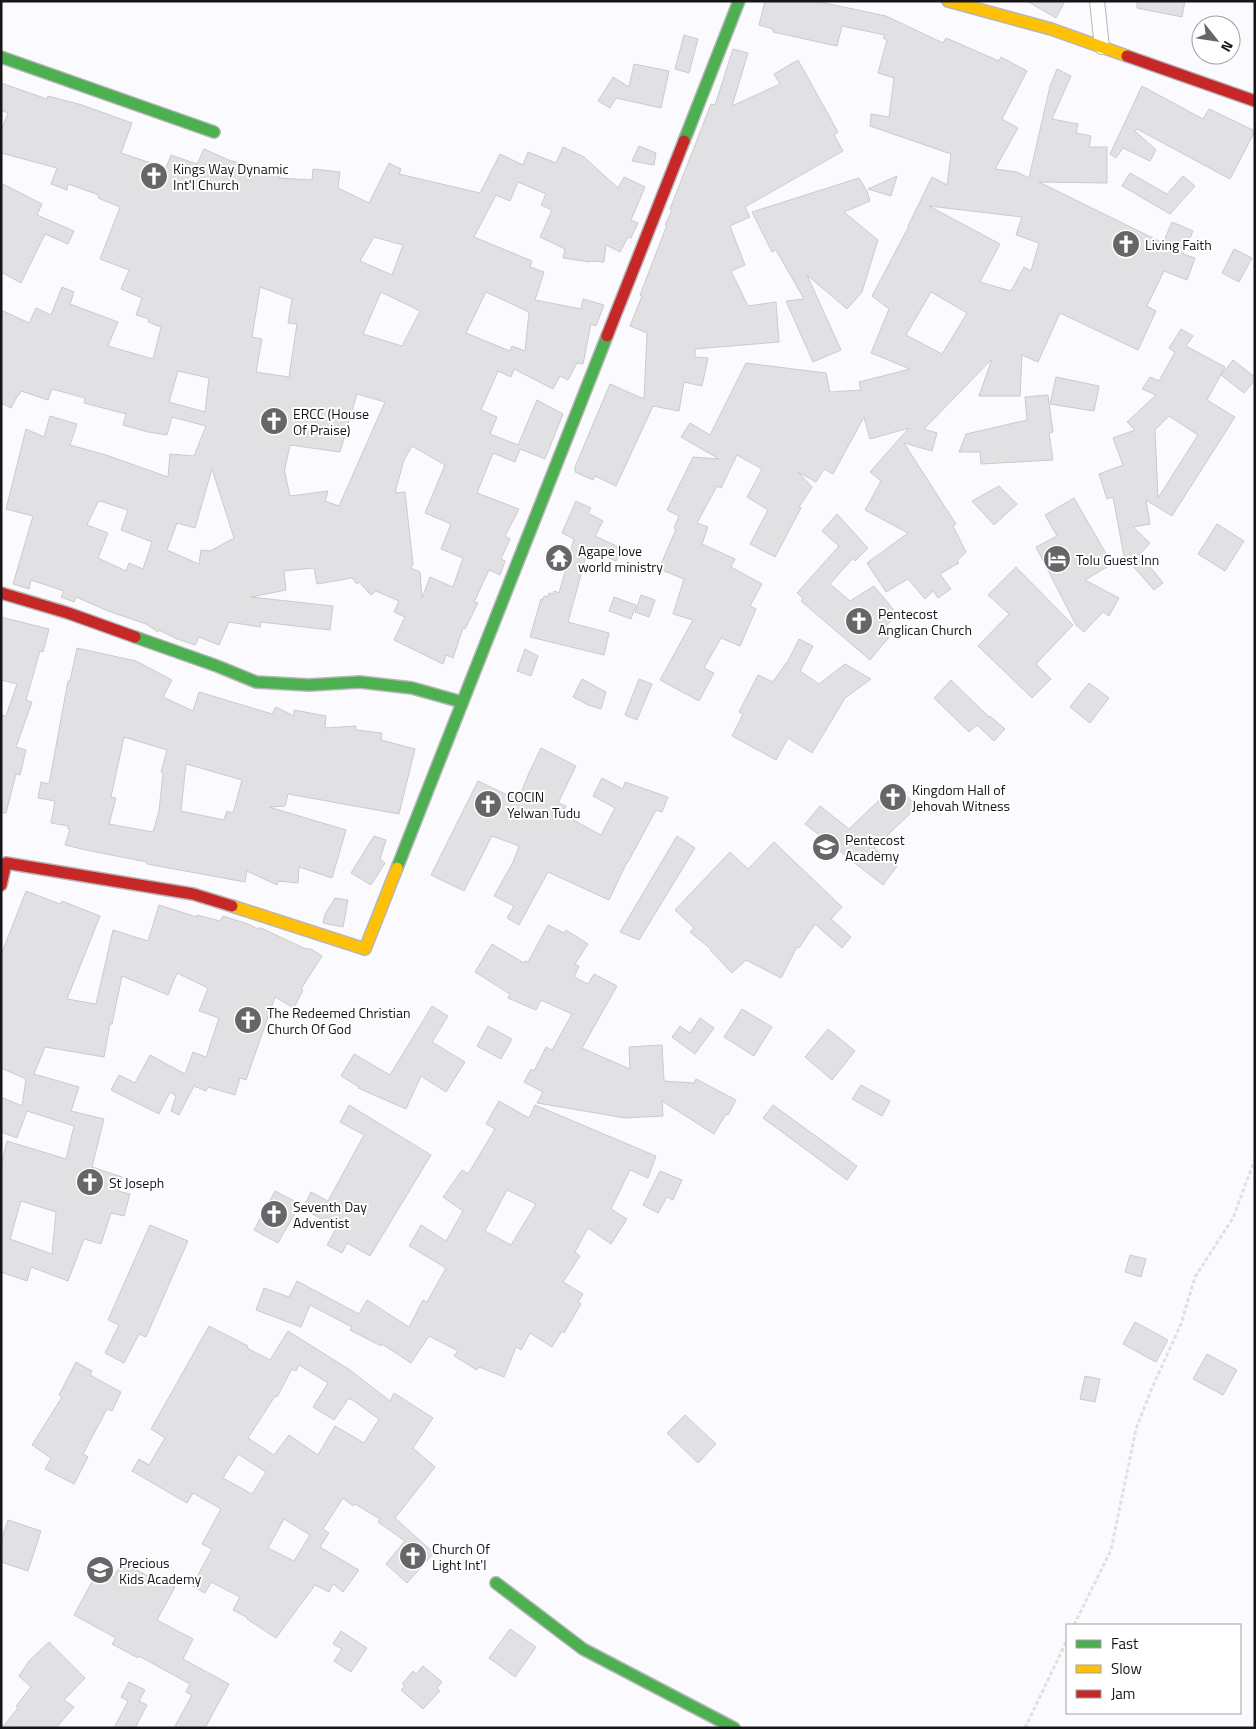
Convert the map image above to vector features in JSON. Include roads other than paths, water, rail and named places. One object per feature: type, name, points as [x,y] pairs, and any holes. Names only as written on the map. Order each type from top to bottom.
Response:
[{"type":"street","points":[[1,885],[6,863],[193,894],[364,949],[739,1]]},
{"type":"street","points":[[948,1],[1051,29],[1255,101]]},
{"type":"street","points":[[1097,1],[1102,47]]},
{"type":"street","points":[[1,57],[214,132]]},
{"type":"street","points":[[1,593],[68,613],[217,666],[256,682],[310,685],[360,682],[412,688],[462,702]]},
{"type":"street","points":[[496,1583],[583,1649],[734,1728]]},
{"type":"place","name":"Kings Way Dynamic Int'l Church","points":[[154,176]]},
{"type":"place","name":"Living Faith","points":[[1126,244]]},
{"type":"place","name":"ERCC (House Of Praise)","points":[[274,421]]},
{"type":"place","name":"Agape love world ministry","points":[[559,558]]},
{"type":"place","name":"Tolu Guest Inn","points":[[1057,559]]},
{"type":"place","name":"Pentecost Anglican Church","points":[[859,621]]},
{"type":"place","name":"Kingdom Hall of Jehovah Witness","points":[[893,797]]},
{"type":"place","name":"COCIN Yelwan Tudu","points":[[488,804]]},
{"type":"place","name":"Pentecost Academy","points":[[826,847]]},
{"type":"place","name":"The Redeemed Christian Church Of God","points":[[248,1020]]},
{"type":"place","name":"St Joseph","points":[[90,1182]]},
{"type":"place","name":"Seventh Day Adventist","points":[[274,1214]]},
{"type":"place","name":"Church Of Light Int'l","points":[[413,1556]]},
{"type":"place","name":"Precious Kids Academy","points":[[100,1570]]}]
